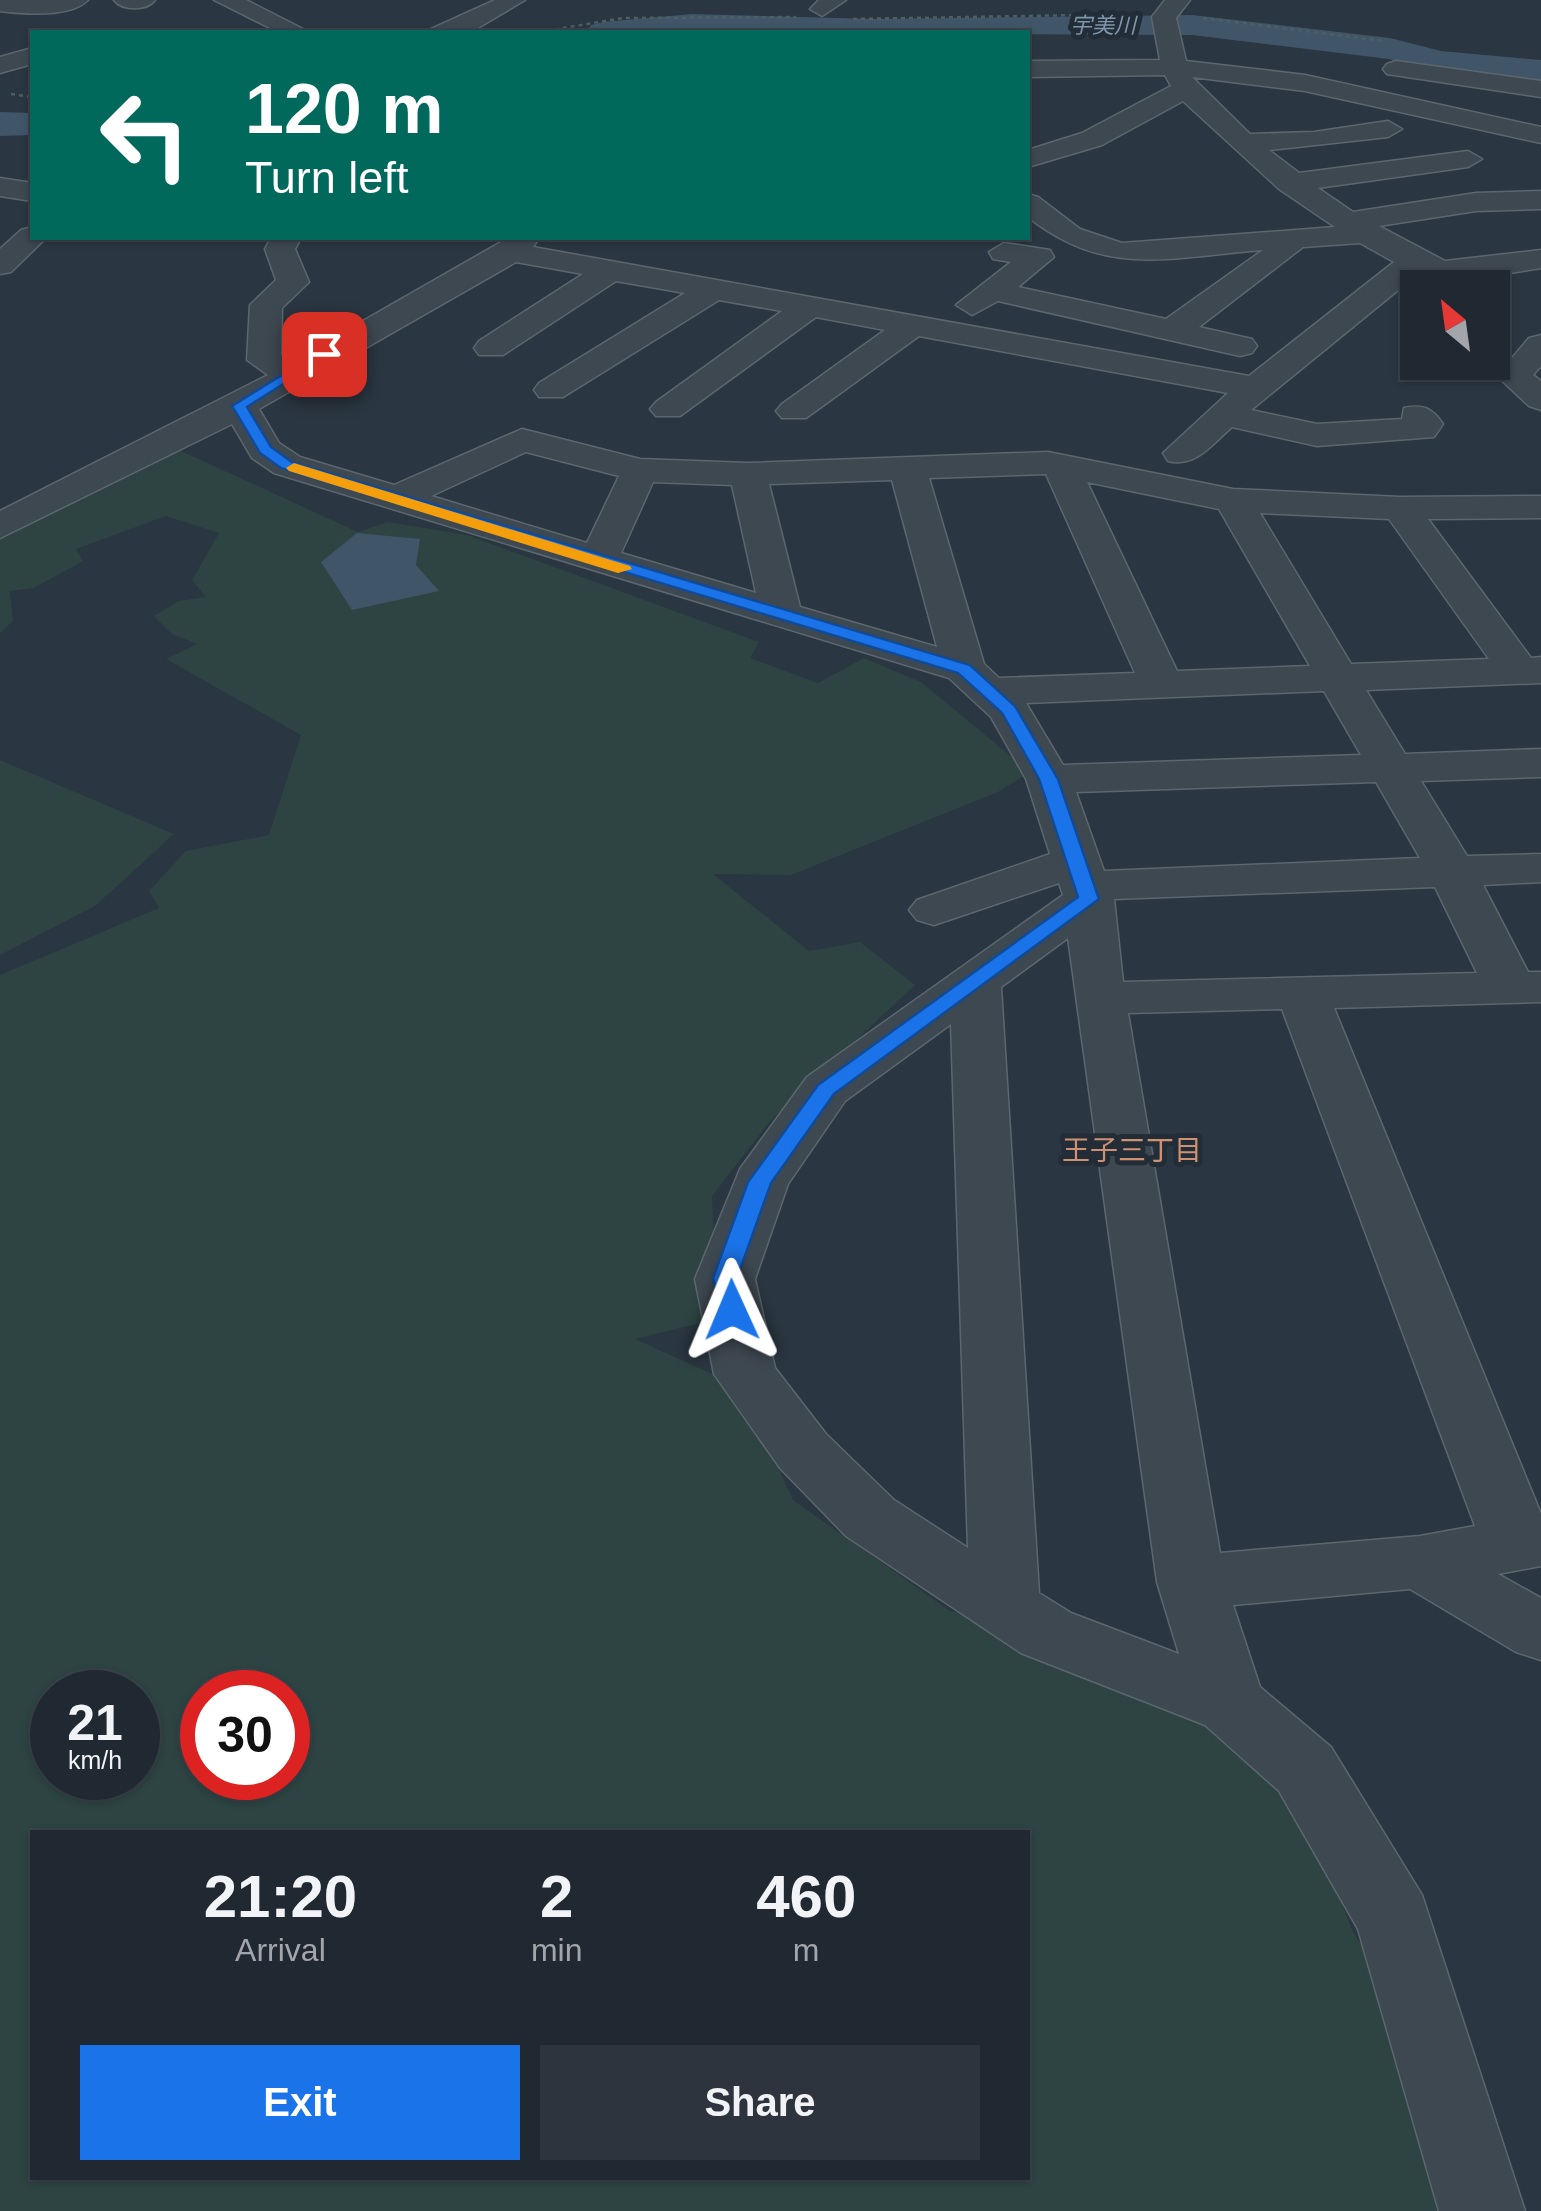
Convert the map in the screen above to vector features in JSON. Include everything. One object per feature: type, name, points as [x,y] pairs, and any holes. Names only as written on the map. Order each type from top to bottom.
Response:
[{"type":"street","points":[[0,4],[30,8],[76,0]]},
{"type":"street","points":[[126,0],[143,0]]},
{"type":"street","points":[[226,0],[293,30]]},
{"type":"street","points":[[449,30],[462,28],[513,0]]},
{"type":"street","points":[[30,8],[37,22],[66,28]]},
{"type":"street","points":[[1172,39],[1354,92],[1541,135]]},
{"type":"street","points":[[1030,158],[1085,142],[1172,39]]},
{"type":"street","points":[[1172,39],[1245,143],[1289,183],[1414,261],[1442,270],[1541,259]]},
{"type":"street","points":[[1030,69],[1172,39],[1288,54]]},
{"type":"street","points":[[0,65],[30,57]]},
{"type":"street","points":[[1366,64],[1541,89]]},
{"type":"street","points":[[1245,143],[1314,140],[1388,129]]},
{"type":"street","points":[[1085,142],[1116,156]]},
{"type":"street","points":[[1289,183],[1468,159]]},
{"type":"street","points":[[0,188],[30,192]]},
{"type":"street","points":[[1030,205],[1068,235],[1120,252],[1284,241],[1476,202],[1541,200]]},
{"type":"street","points":[[0,265],[30,238]]},
{"type":"street","points":[[285,240],[280,248],[293,282],[266,305],[264,360],[292,374]]},
{"type":"street","points":[[1173,330],[1288,246],[1284,241]]},
{"type":"street","points":[[0,526],[239,406],[517,245],[614,268],[1256,388]]},
{"type":"street","points":[[794,412],[1039,257],[1004,252]]},
{"type":"street","points":[[1180,453],[1414,261]]},
{"type":"street","points":[[1078,310],[1148,265]]},
{"type":"street","points":[[491,348],[614,268]]},
{"type":"street","points":[[599,401],[535,386],[716,286]]},
{"type":"street","points":[[991,290],[1240,346]]},
{"type":"street","points":[[668,408],[814,304]]},
{"type":"street","points":[[1541,345],[1514,376],[1541,399]]},
{"type":"street","points":[[239,406],[265,450],[287,465],[782,616],[976,680],[1161,683],[1530,671]]},
{"type":"street","points":[[1227,415],[1317,435],[1421,429],[1425,424],[1417,416]]},
{"type":"street","points":[[392,500],[522,440],[640,470],[748,474],[1071,466],[1233,500],[1400,508],[1541,507]]},
{"type":"street","points":[[1071,466],[1064,472],[1161,683]]},
{"type":"street","points":[[906,468],[976,680],[1009,710],[1048,779],[1083,882],[1191,1582],[1230,1704]]},
{"type":"street","points":[[598,562],[640,470]]},
{"type":"street","points":[[748,474],[782,616]]},
{"type":"street","points":[[1233,500],[1453,873],[1526,988]]},
{"type":"street","points":[[1400,508],[1530,671]]},
{"type":"street","points":[[1048,779],[1541,763]]},
{"type":"street","points":[[934,910],[1083,882],[1541,868]]},
{"type":"street","points":[[1083,882],[975,982],[826,1090],[760,1182],[725,1278],[745,1374],[803,1451],[870,1518],[1046,1633],[1230,1704],[1306,1769],[1394,1920],[1482,2211]]},
{"type":"street","points":[[975,982],[1005,1606]]},
{"type":"street","points":[[1099,998],[1526,988]]},
{"type":"street","points":[[1191,1582],[1420,1562],[1529,1542],[1303,995]]},
{"type":"street","points":[[1420,1562],[1541,1632]]},
{"type":"path","points":[[551,30],[623,18],[828,11],[1172,39],[1388,41]]},
{"type":"green space","points":[[177,449],[358,532],[388,522],[467,535],[759,642],[750,658],[818,683],[864,658],[921,682],[1030,772],[998,792],[791,875],[713,874],[809,951],[860,942],[915,985],[771,1120],[712,1196],[717,1319],[635,1339],[741,1387],[793,1500],[950,1611],[1136,1643],[1302,1795],[1352,1930],[1417,2036],[1466,2211],[0,2211],[0,975],[159,908],[149,891],[186,851],[269,835],[301,735],[166,659],[197,644],[172,634],[154,616],[179,601],[206,597],[192,580],[219,533],[166,516],[76,549],[83,561],[34,588],[10,591],[13,621],[0,633],[0,539]]},
{"type":"green space","points":[[0,760],[174,834],[95,906],[0,955]]},
{"type":"water","points":[[357,533],[420,539],[416,565],[439,591],[352,610],[321,562]]},
{"type":"waterway","name":"宇美川","points":[[625,30],[692,24],[874,29],[1192,25],[1390,49],[1440,62],[1541,71]]},
{"type":"waterway","name":"宇美川","points":[[0,124],[30,124]]},
{"type":"slow traffic","points":[[294,468],[624,569]]},
{"type":"district","name":"王子三丁目","points":[[1132,1150]]},
{"type":"route","points":[[324,354],[239,406],[265,450],[287,465],[392,500],[964,669],[1009,710],[1048,779],[1088,899],[826,1090],[760,1182],[725,1278],[732,1310]]}]
